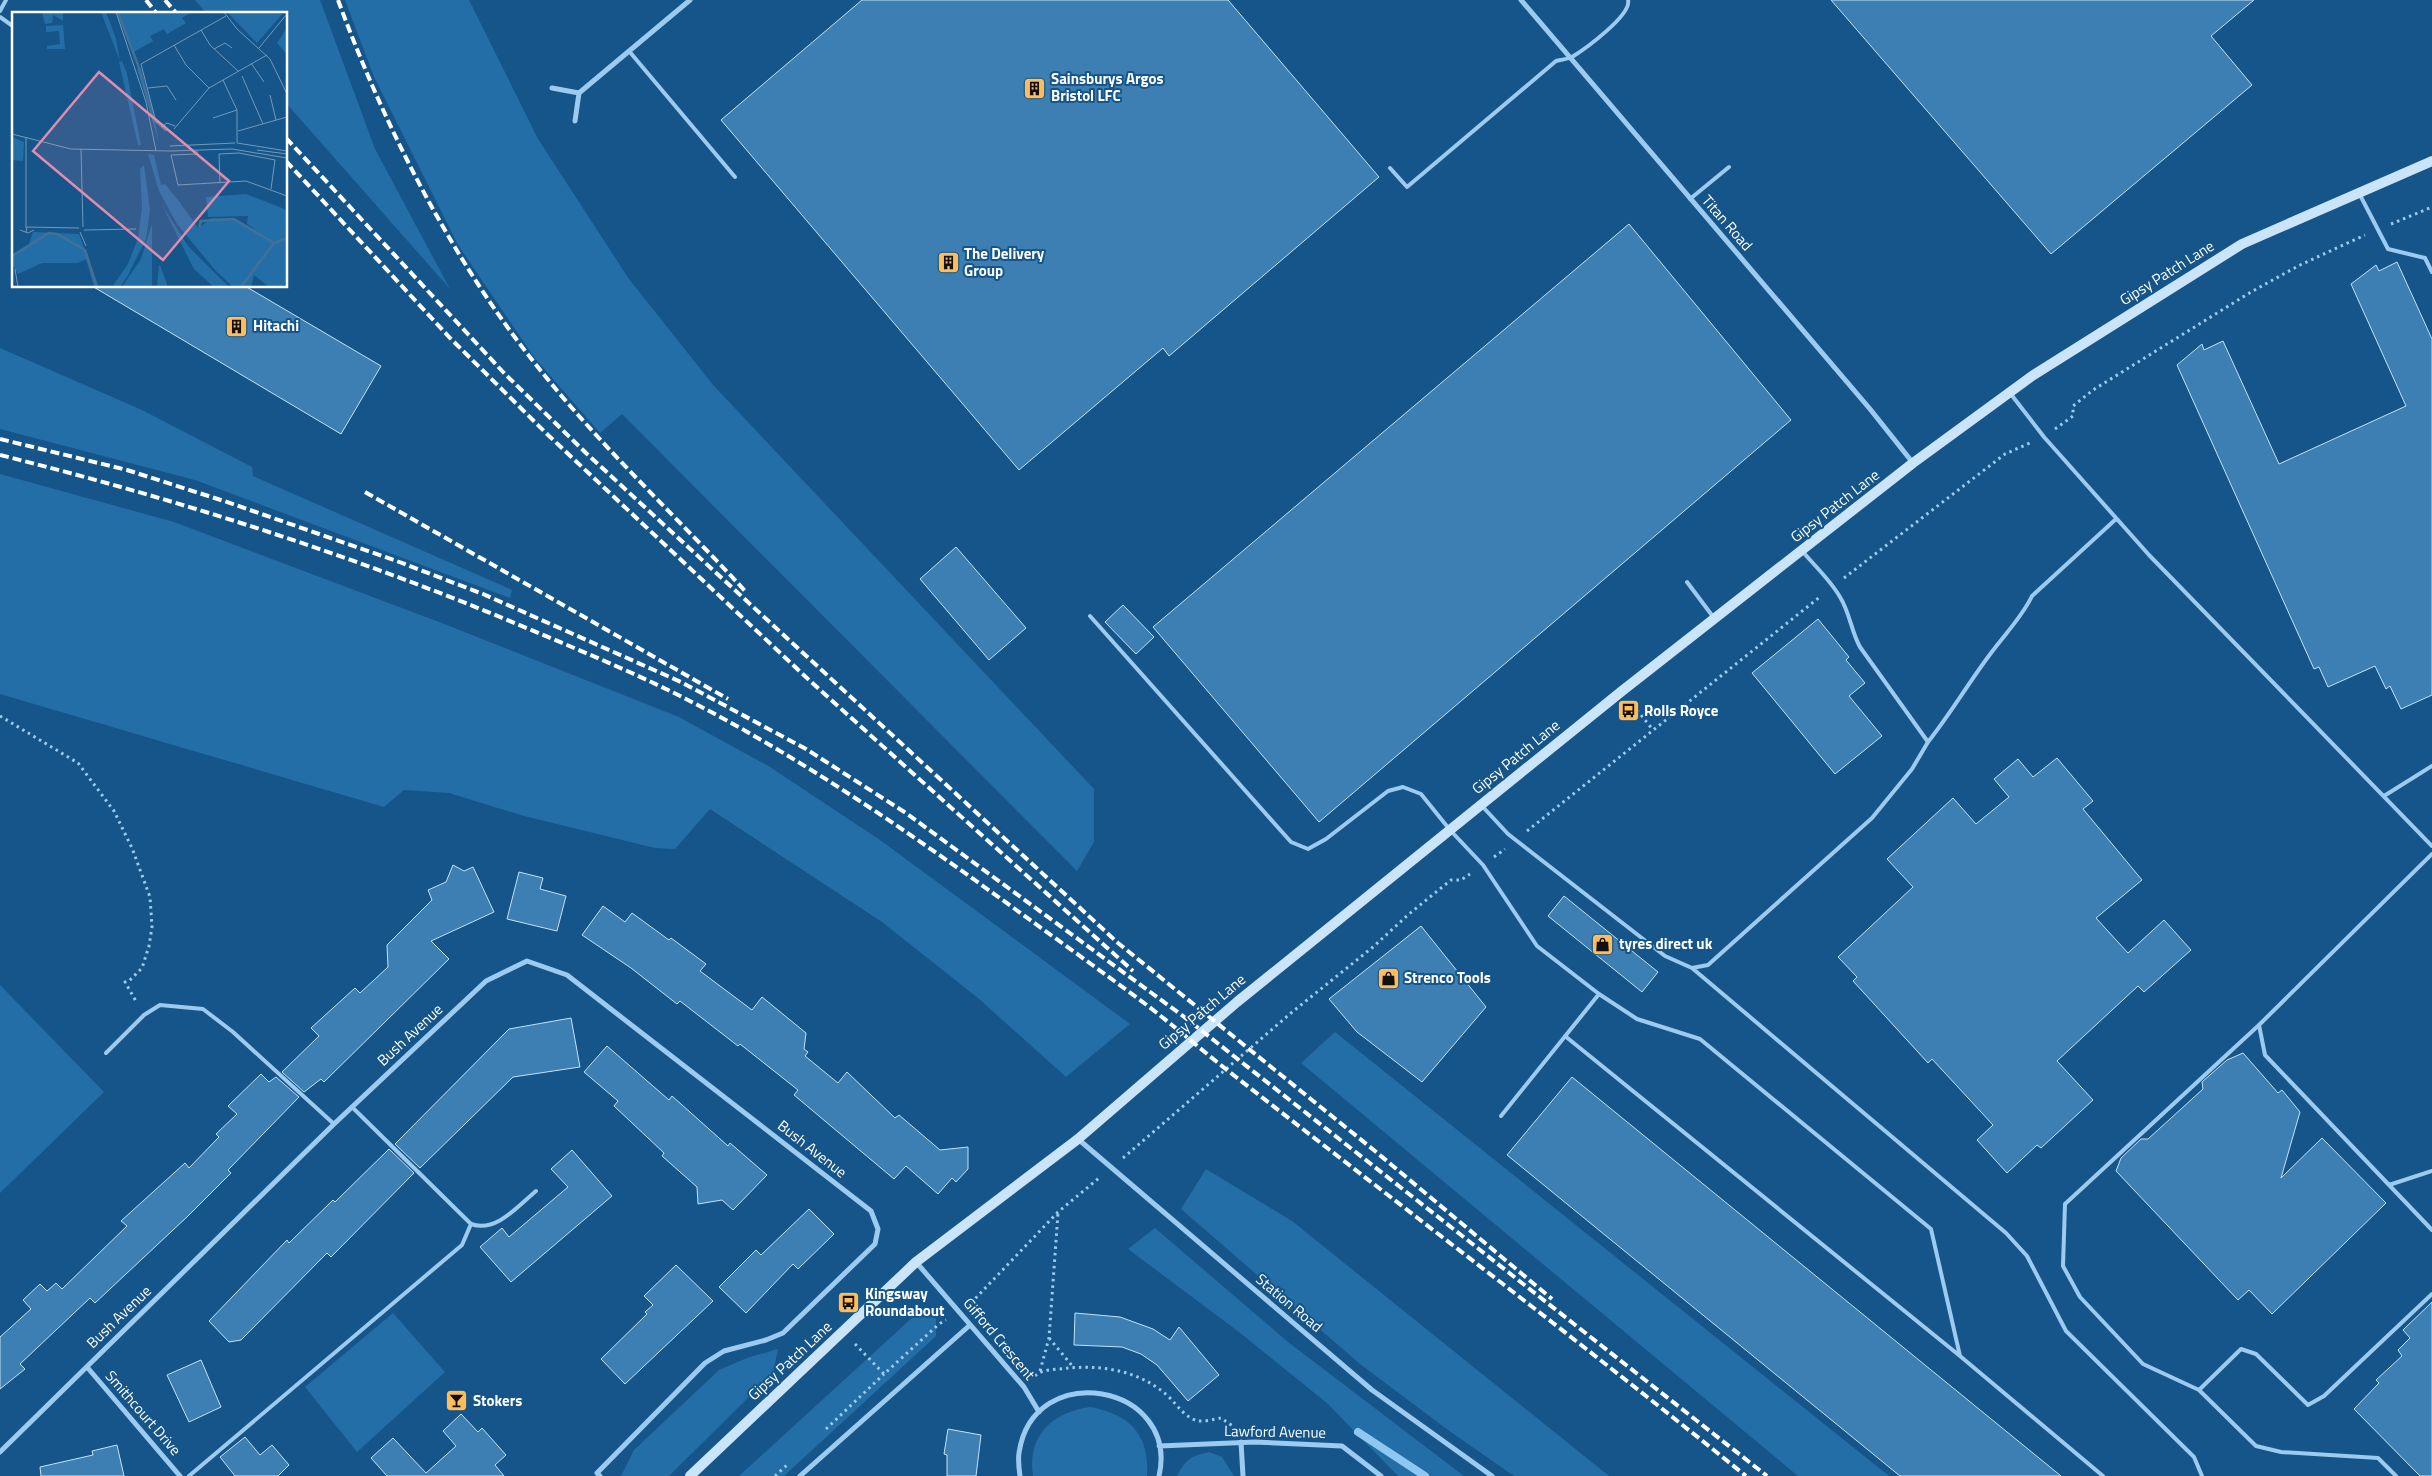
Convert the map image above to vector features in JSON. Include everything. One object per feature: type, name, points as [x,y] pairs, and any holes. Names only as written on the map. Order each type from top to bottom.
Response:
[{"type":"main road","name":"Gipsy Patch Lane","points":[[690,1476],[916,1262],[1078,1139],[1237,1002],[1622,691],[1914,463],[2041,370],[2242,244],[2432,161]]},
{"type":"street","points":[[575,121],[579,93],[690,0]]},
{"type":"street","name":"Titan Road","points":[[1521,0],[1914,463]]},
{"type":"street","points":[[552,88],[579,93]]},
{"type":"street","name":"Bush Avenue","points":[[0,1452],[334,1124],[486,981],[527,961],[567,975],[871,1211],[878,1229]]},
{"type":"street","name":"Station Road","points":[[1078,1139],[1372,1390],[1492,1476]]},
{"type":"street","name":"Gipsy Patch Lane","points":[[600,1476],[597,1473],[705,1363],[724,1351],[766,1340],[783,1333],[875,1244],[878,1229]]},
{"type":"street","name":"Gifford Crescent","points":[[916,1262],[1024,1387],[1040,1412]]},
{"type":"street","points":[[800,1476],[970,1325]]},
{"type":"street","name":"Smithcourt Drive","points":[[86,1367],[180,1476]]},
{"type":"street","points":[[1020,1476],[1019,1453],[1026,1431],[1040,1412],[1057,1400],[1077,1392],[1099,1392],[1119,1398],[1138,1409],[1151,1426],[1159,1446],[1161,1467],[1159,1476]]},
{"type":"street","points":[[1241,1442],[1243,1476]]},
{"type":"street","name":"Lawford Avenue","points":[[1159,1446],[1241,1442],[1342,1446],[1381,1476]]},
{"type":"lane","points":[[0,11],[6,0]]},
{"type":"lane","points":[[1390,168],[1406,187],[1556,61],[1570,58],[1624,16],[1629,4],[1628,0]]},
{"type":"lane","points":[[0,17],[12,26]]},
{"type":"lane","points":[[629,51],[735,177]]},
{"type":"lane","points":[[1690,199],[1728,167]]},
{"type":"lane","points":[[2359,193],[2388,249],[2425,258],[2432,272]]},
{"type":"lane","points":[[2010,393],[2044,437],[2116,519],[2432,846]]},
{"type":"lane","points":[[1692,968],[1708,965],[1872,818],[1912,769],[1928,742],[1957,704],[1990,654],[2028,606],[2032,596],[2116,519]]},
{"type":"lane","points":[[1802,551],[1840,596],[1860,648],[1928,742]]},
{"type":"lane","points":[[1687,582],[1715,620]]},
{"type":"lane","points":[[1090,616],[1291,842],[1308,849],[1326,839],[1388,791],[1402,787],[1421,794],[1450,830],[1483,865],[1537,946],[1599,994],[1637,1019],[1700,1039],[1931,1229],[1960,1356]]},
{"type":"lane","points":[[2384,796],[2432,766]]},
{"type":"lane","points":[[1481,805],[1517,840],[1665,956],[1692,968],[2006,1234],[2027,1256],[2066,1331],[2194,1457],[2202,1476]]},
{"type":"lane","points":[[2396,1476],[2378,1458],[2281,1452],[2256,1446],[2199,1390],[2143,1364],[2080,1297],[2063,1266],[2065,1204],[2259,1025],[2432,854]]},
{"type":"lane","points":[[1501,1116],[1599,994]]},
{"type":"lane","points":[[106,1053],[144,1015],[160,1005],[203,1009],[233,1032],[334,1124]]},
{"type":"lane","points":[[2259,1025],[2265,1055],[2432,1230]]},
{"type":"lane","points":[[1565,1036],[1960,1356],[2103,1476]]},
{"type":"lane","points":[[352,1107],[471,1224],[480,1227],[492,1224],[505,1217],[536,1191]]},
{"type":"lane","points":[[2389,1185],[2432,1172]]},
{"type":"lane","points":[[189,1476],[462,1245],[471,1224]]},
{"type":"lane","points":[[2199,1390],[2241,1349],[2256,1354],[2308,1404],[2324,1396],[2432,1294]]},
{"type":"path","points":[[1111,1168],[1291,1013],[1373,947],[1409,914],[1451,880],[1461,880],[1517,840],[1832,587],[2006,454],[2044,437],[2074,416],[2073,406],[2093,390],[2251,292],[2300,265],[2377,229],[2432,207]]},
{"type":"path","points":[[1622,691],[1653,730]]},
{"type":"path","points":[[0,716],[78,763],[114,810],[132,848],[150,897],[152,927],[149,946],[142,968],[129,981],[125,982],[144,1015]]},
{"type":"path","points":[[1040,1371],[1049,1338],[1058,1212]]},
{"type":"path","points":[[1049,1338],[1074,1368]]},
{"type":"path","points":[[822,1433],[884,1374]]},
{"type":"path","points":[[775,1476],[794,1459]]},
{"type":"shaded area","points":[[195,0],[320,0],[375,149],[450,289],[288,105],[288,12],[205,12]]},
{"type":"shaded area","points":[[345,0],[469,0],[538,139],[629,279],[714,386],[1094,789],[1094,842],[1077,871],[622,414],[600,433],[534,357],[458,245],[374,77]]},
{"type":"shaded area","points":[[0,348],[142,410],[252,467],[253,476],[512,590],[510,598],[195,480],[0,429]]},
{"type":"shaded area","points":[[0,474],[174,522],[447,625],[679,717],[770,767],[880,840],[1130,1024],[1066,1077],[978,998],[882,922],[710,809],[675,849],[655,848],[524,816],[449,793],[404,790],[384,807],[0,694]]},
{"type":"shaded area","points":[[0,985],[104,1092],[0,1193]]},
{"type":"shaded area","points":[[1335,1032],[1889,1476],[1798,1476],[1301,1063]]},
{"type":"shaded area","points":[[1206,1169],[1292,1221],[1609,1476],[1514,1476],[1448,1430],[1360,1364],[1181,1209]]},
{"type":"shaded area","points":[[1155,1228],[1288,1342],[1464,1476],[1398,1476],[1328,1404],[1239,1332],[1128,1249]]},
{"type":"shaded area","points":[[393,1313],[445,1372],[357,1452],[305,1387]]},
{"type":"shaded area","points":[[936,1315],[936,1336],[784,1476],[739,1476],[913,1317]]},
{"type":"shaded area","points":[[778,1349],[773,1373],[669,1476],[621,1476],[634,1450],[719,1370],[747,1358]]},
{"type":"shaded area","points":[[1090,1407],[1116,1415],[1134,1428],[1145,1448],[1147,1476],[1033,1476],[1032,1462],[1034,1449],[1038,1438],[1045,1428],[1064,1414]]},
{"type":"shaded area","points":[[1209,1452],[1222,1457],[1234,1476],[1177,1476],[1190,1459]]},
{"type":"building","points":[[862,0],[1228,0],[1379,177],[1169,356],[1163,348],[1019,470],[721,120]]},
{"type":"building","points":[[1831,0],[2254,0],[2211,36],[2252,85],[2051,254]]},
{"type":"building","points":[[1629,224],[1791,420],[1319,822],[1153,627]]},
{"type":"building","points":[[2397,262],[2432,339],[2432,695],[2401,709],[2390,686],[2386,689],[2375,666],[2328,687],[2319,667],[2314,669],[2177,365],[2202,344],[2204,350],[2223,341],[2279,464],[2406,406],[2351,284],[2376,265],[2379,271]]},
{"type":"building","name":"Hitachi","points":[[95,288],[248,288],[381,366],[341,434]]},
{"type":"building","points":[[956,547],[1026,628],[989,660],[920,579]]},
{"type":"building","points":[[1123,605],[1154,637],[1136,654],[1105,622]]},
{"type":"building","points":[[1818,619],[1849,657],[1846,660],[1865,683],[1849,696],[1882,736],[1835,774],[1752,673]]},
{"type":"building","points":[[2057,758],[2093,801],[2083,809],[2142,880],[2096,918],[2128,953],[2164,920],[2191,950],[2144,992],[2138,986],[2057,1061],[2093,1100],[2041,1148],[2037,1145],[2007,1173],[1977,1140],[1993,1125],[1932,1059],[1928,1063],[1853,981],[1857,977],[1838,957],[1913,887],[1887,859],[1953,798],[1976,824],[2009,797],[1994,779],[2018,759],[2033,777]]},
{"type":"building","points":[[453,865],[464,871],[473,867],[494,912],[431,941],[449,959],[324,1082],[321,1079],[304,1092],[282,1072],[319,1036],[311,1028],[355,988],[360,993],[388,967],[387,945],[432,900],[428,890],[446,882]]},
{"type":"building","points":[[519,872],[543,878],[540,889],[566,896],[557,931],[507,919]]},
{"type":"building","name":"tyres direct uk","points":[[1564,896],[1658,972],[1642,992],[1548,916]]},
{"type":"building","points":[[603,906],[625,922],[632,913],[669,940],[671,938],[706,964],[700,971],[752,1010],[762,997],[806,1033],[804,1049],[808,1052],[805,1056],[838,1083],[847,1072],[895,1118],[899,1115],[940,1150],[968,1147],[968,1169],[956,1182],[952,1178],[938,1194],[906,1166],[894,1179],[794,1095],[798,1090],[740,1044],[738,1046],[680,1001],[677,1004],[631,968],[582,935]]},
{"type":"building","points":[[1421,926],[1486,1007],[1422,1082],[1357,1032],[1329,999]]},
{"type":"building","points":[[571,1018],[580,1067],[513,1077],[420,1168],[395,1144],[509,1029]]},
{"type":"building","points":[[607,1046],[669,1100],[672,1096],[728,1146],[730,1143],[767,1175],[733,1210],[722,1200],[698,1204],[697,1187],[662,1156],[664,1153],[614,1106],[618,1101],[584,1072]]},
{"type":"building","points":[[2243,1053],[2278,1093],[2282,1090],[2300,1112],[2281,1178],[2322,1138],[2386,1203],[2272,1314],[2249,1290],[2238,1300],[2116,1171],[2121,1158],[2141,1139],[2148,1139],[2203,1089],[2202,1082],[2227,1060]]},
{"type":"building","points":[[261,1074],[269,1082],[276,1077],[299,1097],[228,1170],[231,1173],[188,1216],[95,1303],[90,1298],[20,1364],[25,1369],[0,1389],[0,1337],[31,1309],[23,1300],[40,1284],[47,1291],[56,1283],[62,1289],[127,1226],[121,1221],[185,1163],[189,1168],[219,1137],[216,1134],[237,1114],[228,1106]]},
{"type":"building","points":[[1572,1077],[2061,1476],[1900,1476],[1507,1155]]},
{"type":"building","points":[[389,1149],[414,1173],[331,1257],[327,1253],[241,1340],[229,1342],[209,1321],[287,1240],[289,1243],[333,1200],[335,1202]]},
{"type":"building","points":[[572,1150],[612,1196],[511,1282],[480,1247],[502,1228],[509,1237],[568,1187],[551,1169]]},
{"type":"building","points":[[809,1209],[834,1234],[798,1269],[793,1264],[746,1313],[719,1287],[756,1250],[761,1255]]},
{"type":"building","points":[[676,1265],[713,1301],[625,1384],[601,1359],[647,1314],[645,1312],[653,1305],[644,1296]]},
{"type":"building","points":[[2432,1302],[2432,1476],[2420,1476],[2354,1409],[2379,1383],[2376,1380],[2402,1356],[2398,1350],[2410,1338],[2403,1330]]},
{"type":"building","points":[[1075,1313],[1120,1317],[1153,1329],[1170,1340],[1179,1327],[1219,1375],[1188,1401],[1157,1365],[1141,1354],[1122,1347],[1074,1345]]},
{"type":"building","points":[[201,1360],[221,1407],[189,1422],[167,1375]]},
{"type":"building","points":[[461,1414],[478,1432],[482,1428],[506,1455],[495,1465],[504,1476],[387,1476],[371,1458],[393,1438],[426,1473],[456,1446],[443,1431]]},
{"type":"building","points":[[948,1429],[981,1435],[976,1476],[947,1476],[947,1455],[944,1454]]},
{"type":"building","points":[[245,1437],[260,1455],[272,1445],[289,1465],[278,1476],[235,1476],[220,1457]]},
{"type":"building","points":[[117,1445],[124,1476],[41,1476],[40,1467],[93,1455],[92,1451]]},
{"type":"waterway","points":[[1358,1432],[1425,1476]]},
{"type":"railway","points":[[146,0],[155,12]]},
{"type":"railway","points":[[165,0],[175,12]]},
{"type":"railway","points":[[338,0],[377,96],[423,191],[449,237],[506,325],[537,366],[587,425],[747,593]]},
{"type":"railway","points":[[288,140],[504,373],[586,453],[1118,943],[1375,1151],[1552,1299]]},
{"type":"railway","points":[[288,163],[450,338],[548,435],[809,680],[1133,971]]},
{"type":"railway","points":[[0,439],[127,470],[224,501],[394,560],[483,594],[681,682],[806,749],[906,813],[1183,1016],[1767,1476]]},
{"type":"railway","points":[[0,455],[197,509],[326,551],[454,598],[623,669],[686,699],[772,746],[936,852],[1148,1006],[1746,1476]]},
{"type":"railway","points":[[365,492],[728,699]]},
{"type":"place","name":"Sainsburys Argos Bristol LFC","points":[[1035,88]]},
{"type":"place","name":"The Delivery Group","points":[[948,263]]},
{"type":"place","name":"Hitachi","points":[[237,326]]},
{"type":"place","name":"Rolls Royce","points":[[1628,711]]},
{"type":"place","name":"tyres direct uk","points":[[1603,944]]},
{"type":"place","name":"Strenco Tools","points":[[1388,978]]},
{"type":"place","name":"Kingsway Roundabout","points":[[849,1303]]},
{"type":"place","name":"Stokers","points":[[457,1401]]}]
